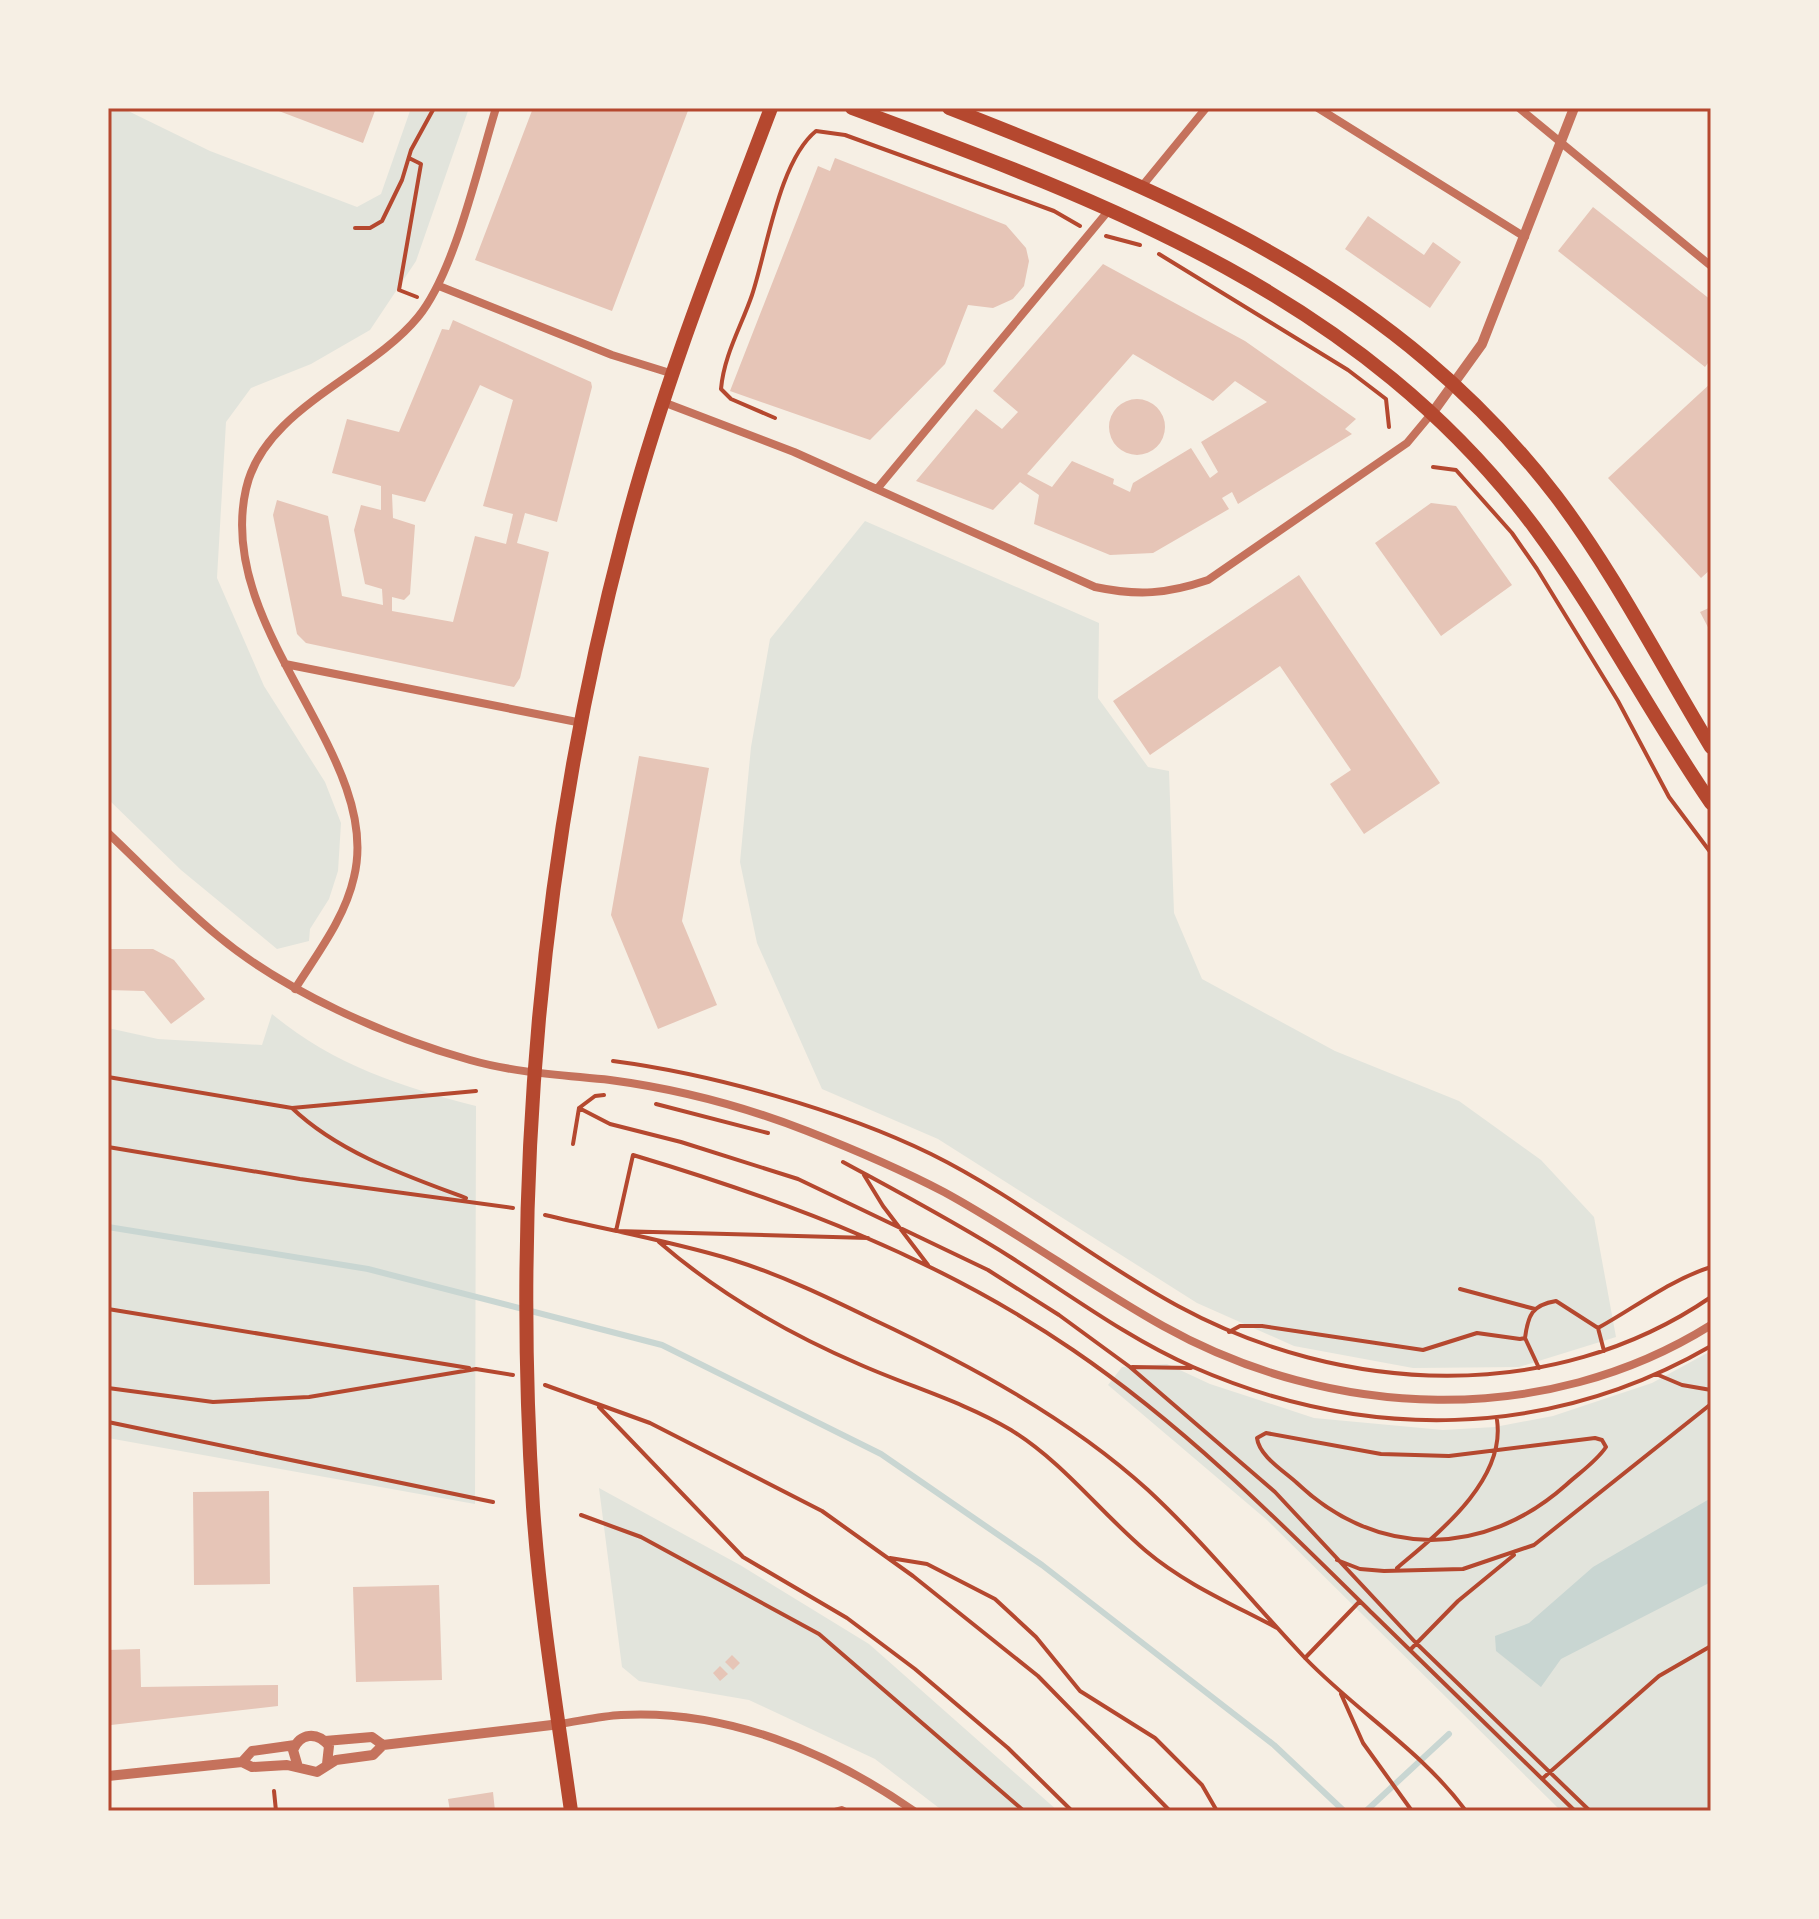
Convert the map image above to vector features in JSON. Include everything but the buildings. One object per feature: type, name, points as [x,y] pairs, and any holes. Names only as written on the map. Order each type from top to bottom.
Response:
[{"type":"main road","points":[[571,1811],[534,1510],[525,1282],[533,1073],[554,896],[582,723],[623,534],[670,373],[771,108]]},
{"type":"main road","points":[[852,108],[1109,210],[1269,289],[1395,379],[1433,412],[1534,526],[1576,585],[1711,803]]},
{"type":"main road","points":[[949,108],[1143,185],[1285,257],[1336,291],[1456,384],[1507,437],[1596,551],[1711,747]]},
{"type":"street","points":[[295,989],[346,903],[355,874],[357,841],[346,790],[251,591],[242,521],[246,488],[260,455],[279,430],[394,343],[429,302],[439,286],[496,108]]},
{"type":"street","points":[[1143,185],[1206,108]]},
{"type":"street","points":[[1318,108],[1525,237]]},
{"type":"street","points":[[1519,108],[1711,266]]},
{"type":"street","points":[[663,402],[794,452],[1095,587],[1148,595],[1172,592],[1208,580],[1332,496],[1407,443],[1433,412],[1482,344],[1574,108]]},
{"type":"street","points":[[877,489],[1109,210]]},
{"type":"street","points":[[439,286],[612,355],[670,373]]},
{"type":"street","points":[[285,664],[582,723]]},
{"type":"street","points":[[108,833],[220,937],[295,989],[470,1060],[533,1073],[678,1091],[804,1130],[944,1192],[1165,1327],[1265,1372],[1327,1389],[1396,1399],[1453,1400],[1534,1393],[1562,1388],[1655,1355],[1711,1325]]},
{"type":"street","points":[[108,1776],[242,1762],[252,1767],[298,1767],[317,1772],[327,1764],[373,1755],[383,1745],[619,1715],[654,1715],[742,1728],[818,1755],[879,1787],[914,1811]]},
{"type":"street","points":[[242,1762],[252,1751],[295,1745],[309,1735],[325,1741],[372,1737],[383,1745]]},
{"type":"street","points":[[325,1741],[330,1752],[327,1764]]},
{"type":"street","points":[[295,1745],[293,1757],[298,1767]]},
{"type":"lane","points":[[831,1811],[842,1808],[848,1811]]},
{"type":"path","points":[[355,228],[370,228],[382,221],[434,108]]},
{"type":"path","points":[[775,418],[731,399],[721,389],[723,369],[752,293],[765,239],[802,143],[816,131],[845,135],[1054,211],[1090,233],[1143,245]]},
{"type":"path","points":[[409,158],[421,164],[399,290],[429,302]]},
{"type":"path","points":[[1153,251],[1348,370],[1386,399],[1389,427]]},
{"type":"path","points":[[1433,467],[1456,470],[1512,533],[1588,650],[1669,797],[1711,853]]},
{"type":"path","points":[[613,1061],[665,1068],[801,1105],[928,1153],[969,1174],[1175,1304],[1229,1332],[1313,1360],[1415,1376],[1461,1376],[1539,1368],[1604,1351],[1653,1331],[1711,1297]]},
{"type":"path","points":[[108,1077],[292,1108],[476,1091]]},
{"type":"path","points":[[292,1108],[310,1125],[411,1179],[474,1201]]},
{"type":"path","points":[[579,1108],[610,1124],[681,1142],[798,1179],[988,1270],[1059,1315],[1130,1367],[1275,1492],[1335,1559],[1373,1593],[1416,1643],[1590,1811]]},
{"type":"path","points":[[108,1147],[300,1179],[526,1210]]},
{"type":"path","points":[[616,1231],[633,1155],[735,1186],[868,1238],[992,1300],[1072,1349],[1137,1397],[1266,1508],[1575,1811]]},
{"type":"path","points":[[863,1173],[921,1259],[938,1272]]},
{"type":"path","points":[[540,1213],[734,1260],[820,1294],[986,1377],[1058,1422],[1146,1488],[1216,1556],[1305,1658],[1339,1691],[1410,1747],[1466,1811]]},
{"type":"path","points":[[616,1231],[868,1238]]},
{"type":"path","points":[[658,1242],[736,1297],[809,1342],[967,1408],[1030,1443],[1057,1463],[1143,1549],[1172,1572],[1279,1629]]},
{"type":"path","points":[[1598,1328],[1655,1297],[1679,1277],[1711,1267]]},
{"type":"path","points":[[1460,1289],[1535,1309]]},
{"type":"path","points":[[1539,1368],[1525,1338],[1528,1317],[1539,1304],[1556,1301],[1598,1328],[1604,1351]]},
{"type":"path","points":[[108,1309],[526,1378]]},
{"type":"path","points":[[1229,1332],[1240,1326],[1262,1326],[1423,1350],[1477,1333],[1525,1338]]},
{"type":"path","points":[[1130,1367],[1194,1368]]},
{"type":"path","points":[[108,1388],[229,1401],[309,1397],[476,1369]]},
{"type":"path","points":[[1656,1374],[1682,1385],[1711,1390]]},
{"type":"path","points":[[541,1384],[650,1423],[822,1511],[888,1557],[1038,1676],[1170,1811]]},
{"type":"path","points":[[1410,1650],[1489,1575],[1534,1545],[1711,1404]]},
{"type":"path","points":[[598,1405],[743,1557],[847,1618],[915,1669],[1008,1748],[1072,1811]]},
{"type":"path","points":[[1395,1570],[1460,1512],[1494,1453],[1499,1436],[1497,1420]]},
{"type":"path","points":[[108,1422],[493,1502]]},
{"type":"path","points":[[1266,1433],[1381,1454],[1494,1453],[1595,1438],[1602,1440],[1606,1447],[1530,1513],[1480,1535],[1434,1538],[1397,1537],[1350,1523],[1308,1494],[1263,1452],[1257,1438],[1266,1433]]},
{"type":"path","points":[[581,1515],[641,1537],[819,1634],[1024,1811]]},
{"type":"path","points":[[1335,1559],[1360,1569],[1463,1569],[1534,1545]]},
{"type":"path","points":[[888,1557],[927,1564],[970,1583],[995,1599],[1036,1637],[1080,1691],[1155,1738],[1202,1785],[1217,1811]]},
{"type":"path","points":[[1305,1658],[1360,1601]]},
{"type":"path","points":[[1542,1779],[1659,1676],[1711,1646]]},
{"type":"path","points":[[1339,1691],[1380,1771],[1411,1810]]},
{"type":"path","points":[[274,1791],[276,1811]]},
{"type":"shaded area","points":[[108,108],[122,108],[210,151],[357,207],[381,194],[411,108],[469,108],[416,261],[370,330],[311,364],[251,388],[226,422],[217,578],[264,686],[325,782],[341,823],[338,871],[329,899],[310,929],[309,941],[277,949],[181,870],[108,799]]},
{"type":"shaded area","points":[[865,521],[1099,623],[1098,698],[1148,767],[1169,771],[1174,913],[1202,979],[1335,1051],[1459,1101],[1541,1160],[1594,1217],[1616,1337],[1519,1367],[1413,1368],[1294,1346],[1197,1303],[938,1139],[822,1089],[757,943],[740,862],[751,747],[770,639]]},
{"type":"shaded area","points":[[272,1014],[319,1047],[368,1072],[476,1106],[475,1504],[108,1438],[108,1028],[158,1039],[262,1045]]},
{"type":"shaded area","points":[[1711,1351],[1711,1811],[1561,1811],[1267,1520],[1108,1385],[1122,1367],[1167,1364],[1210,1384],[1314,1418],[1443,1430],[1495,1427],[1553,1416],[1652,1383]]},
{"type":"shaded area","points":[[599,1488],[740,1565],[869,1644],[1058,1811],[943,1811],[875,1759],[749,1700],[639,1681],[622,1667]]},
{"type":"shaded area","points":[[1711,1498],[1711,1582],[1561,1659],[1541,1687],[1496,1651],[1495,1636],[1529,1623],[1593,1567]]},
{"type":"waterway","points":[[108,1227],[368,1269],[662,1345],[881,1454],[1042,1565],[1274,1745],[1344,1811]]},
{"type":"waterway","points":[[1366,1811],[1449,1734]]}]
